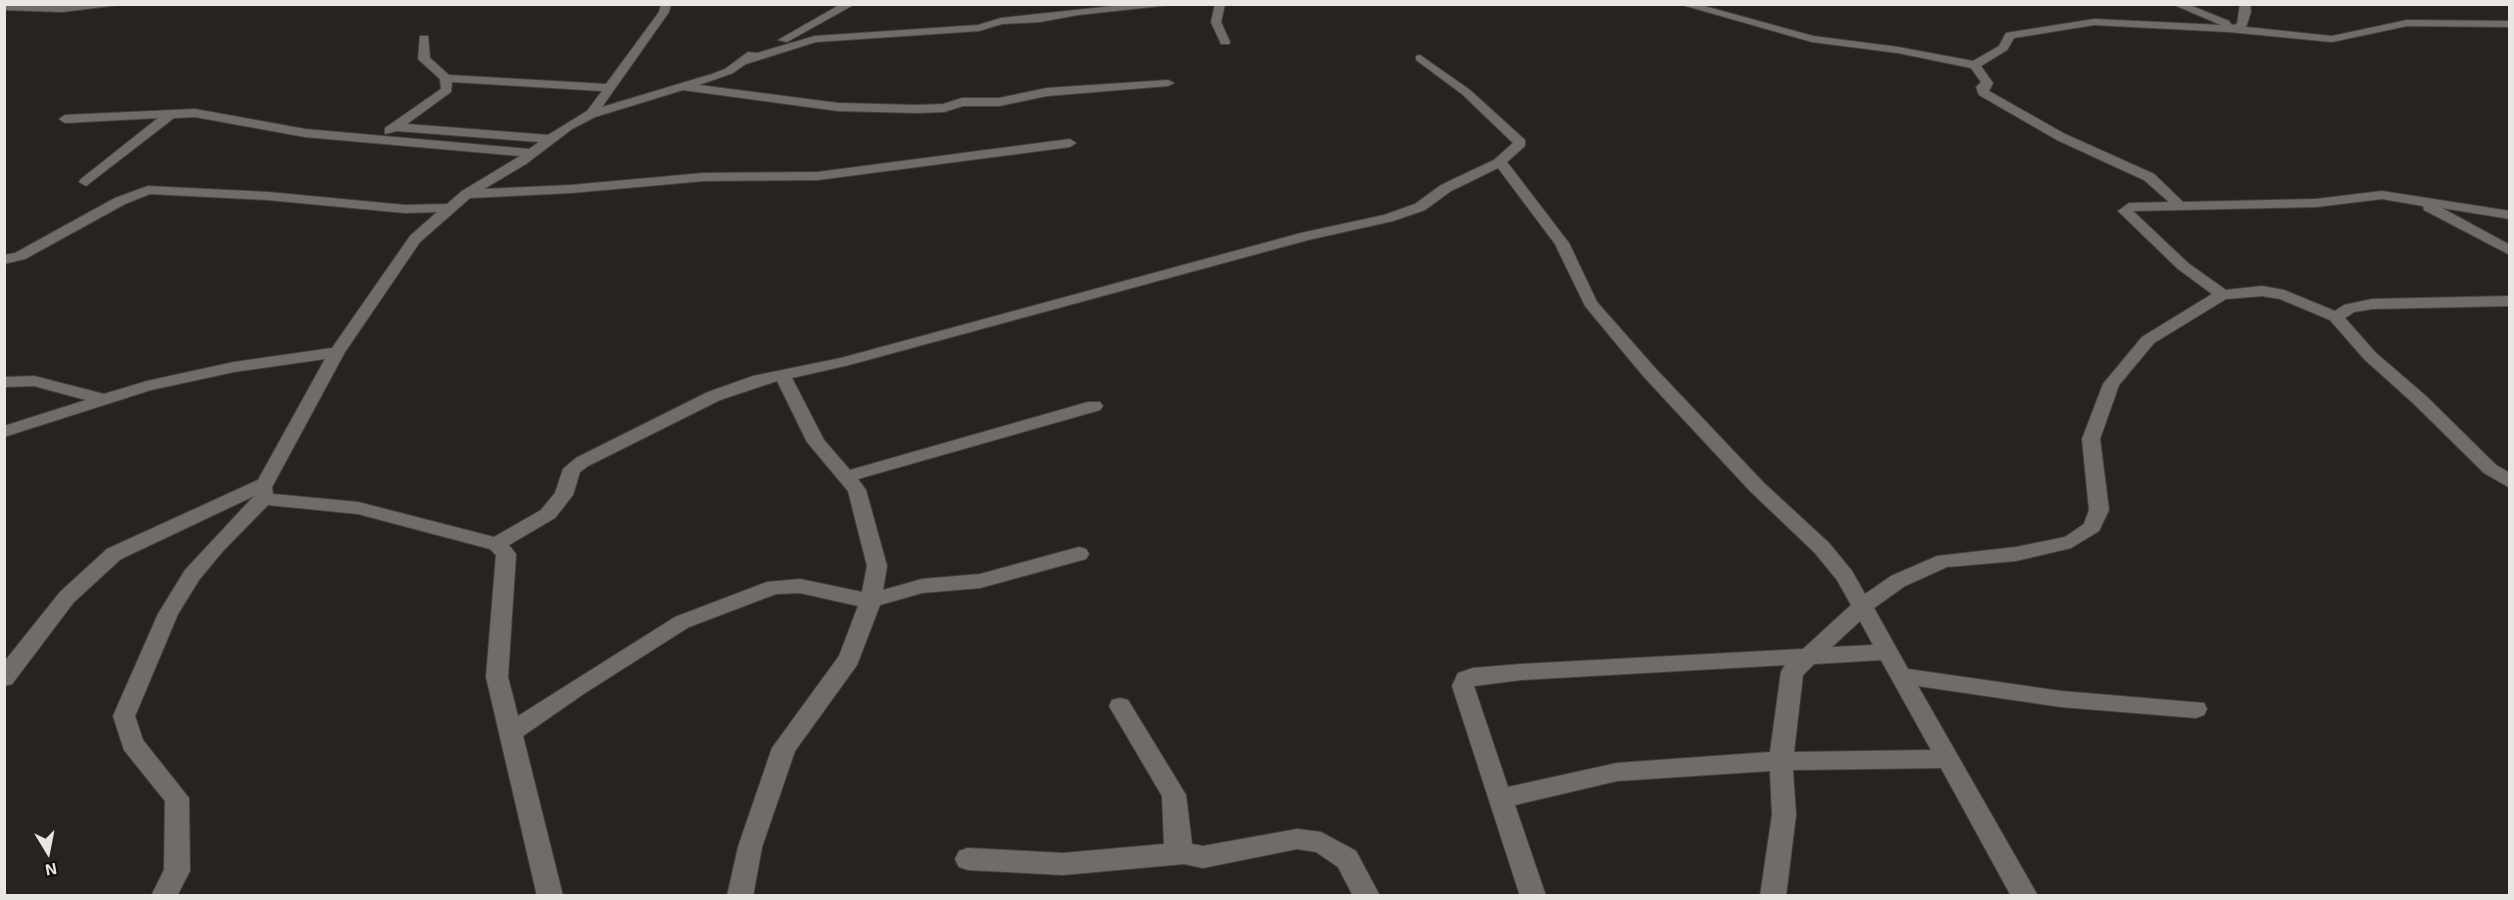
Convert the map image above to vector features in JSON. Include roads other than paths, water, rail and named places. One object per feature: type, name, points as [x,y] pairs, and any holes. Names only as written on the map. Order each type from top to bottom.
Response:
[{"type":"street","points":[[4,8],[62,9],[122,4]]},
{"type":"street","points":[[591,114],[664,12],[666,4]]},
{"type":"street","points":[[164,896],[177,871],[177,798],[132,744],[124,716],[168,614],[192,575],[264,491],[337,352],[415,239],[468,194],[591,114],[729,71],[743,61],[850,4]]},
{"type":"street","points":[[743,61],[815,39],[979,28],[1000,21],[1040,20],[1078,12],[1174,4]]},
{"type":"street","points":[[1220,4],[1216,22],[1226,42]]},
{"type":"street","points":[[1684,4],[1812,39],[1898,50],[1976,65],[2003,48],[2010,35],[2094,22],[2229,29],[2332,39],[2407,23],[2510,24]]},
{"type":"street","points":[[2177,4],[2225,23],[2229,29]]},
{"type":"street","points":[[2229,29],[2242,26],[2246,12],[2245,4]]},
{"type":"street","points":[[424,38],[424,59],[446,78],[609,88]]},
{"type":"street","points":[[496,544],[548,514],[564,495],[572,469],[582,462],[714,396],[759,380],[843,362],[1306,236],[1388,218],[1420,207],[1455,184],[1500,162],[1502,157],[1521,143],[1466,92],[1420,58]]},
{"type":"street","points":[[1976,65],[1987,83],[1982,87],[1983,93],[2061,137],[2126,164],[2149,177],[2172,197],[2176,202],[2174,206]]},
{"type":"street","points":[[376,141],[447,90],[446,78]]},
{"type":"street","points":[[680,86],[838,107],[917,109],[944,108],[962,102],[999,102],[1047,92],[1168,83]]},
{"type":"street","points":[[65,118],[171,114],[212,116],[262,128],[376,141],[530,153]]},
{"type":"street","points":[[86,182],[171,114]]},
{"type":"street","points":[[394,127],[551,139]]},
{"type":"street","points":[[468,194],[562,190],[704,177],[818,176],[1070,143]]},
{"type":"street","points":[[1500,162],[1562,243],[1590,303],[1650,373],[1757,487],[1822,548],[1845,576],[1864,605],[2025,896]]},
{"type":"street","points":[[4,260],[20,256],[120,201],[154,189],[268,196],[405,209],[452,208]]},
{"type":"street","points":[[2223,295],[2183,266],[2125,211],[2129,207],[2316,203],[2369,195],[2510,215]]},
{"type":"street","points":[[2417,200],[2510,250]]},
{"type":"street","points":[[1773,896],[1784,814],[1781,761],[1792,672],[1864,605],[1898,581],[1944,561],[2016,554],[2071,542],[2092,527],[2099,510],[2091,439],[2111,384],[2148,340],[2223,295],[2262,291],[2342,313],[2405,302],[2468,304],[2510,301]]},
{"type":"street","points":[[2342,313],[2370,356],[2427,407],[2490,469],[2510,482]]},
{"type":"street","points":[[4,432],[147,386],[234,367],[337,352]]},
{"type":"street","points":[[740,896],[750,847],[784,748],[849,659],[871,600],[878,566],[857,490],[816,442],[782,375]]},
{"type":"street","points":[[4,382],[34,381],[102,399]]},
{"type":"street","points":[[846,477],[1094,406]]},
{"type":"street","points":[[4,678],[67,597],[114,554],[264,491],[358,508],[496,544],[506,554],[497,677],[550,896]]},
{"type":"street","points":[[512,732],[577,687],[682,622],[774,587],[800,586],[852,599],[871,600],[922,586],[980,580],[1078,554]]},
{"type":"street","points":[[1533,896],[1463,686],[1466,679],[1502,674],[1889,652]]},
{"type":"street","points":[[1902,676],[2061,699],[2196,709]]},
{"type":"street","points":[[1120,706],[1174,795],[1177,845],[1184,853]]},
{"type":"street","points":[[1501,798],[1617,772],[1781,761],[1949,759]]},
{"type":"street","points":[[968,859],[1063,864],[1184,853],[1203,856],[1297,839],[1321,842],[1347,858],[1367,896]]}]
